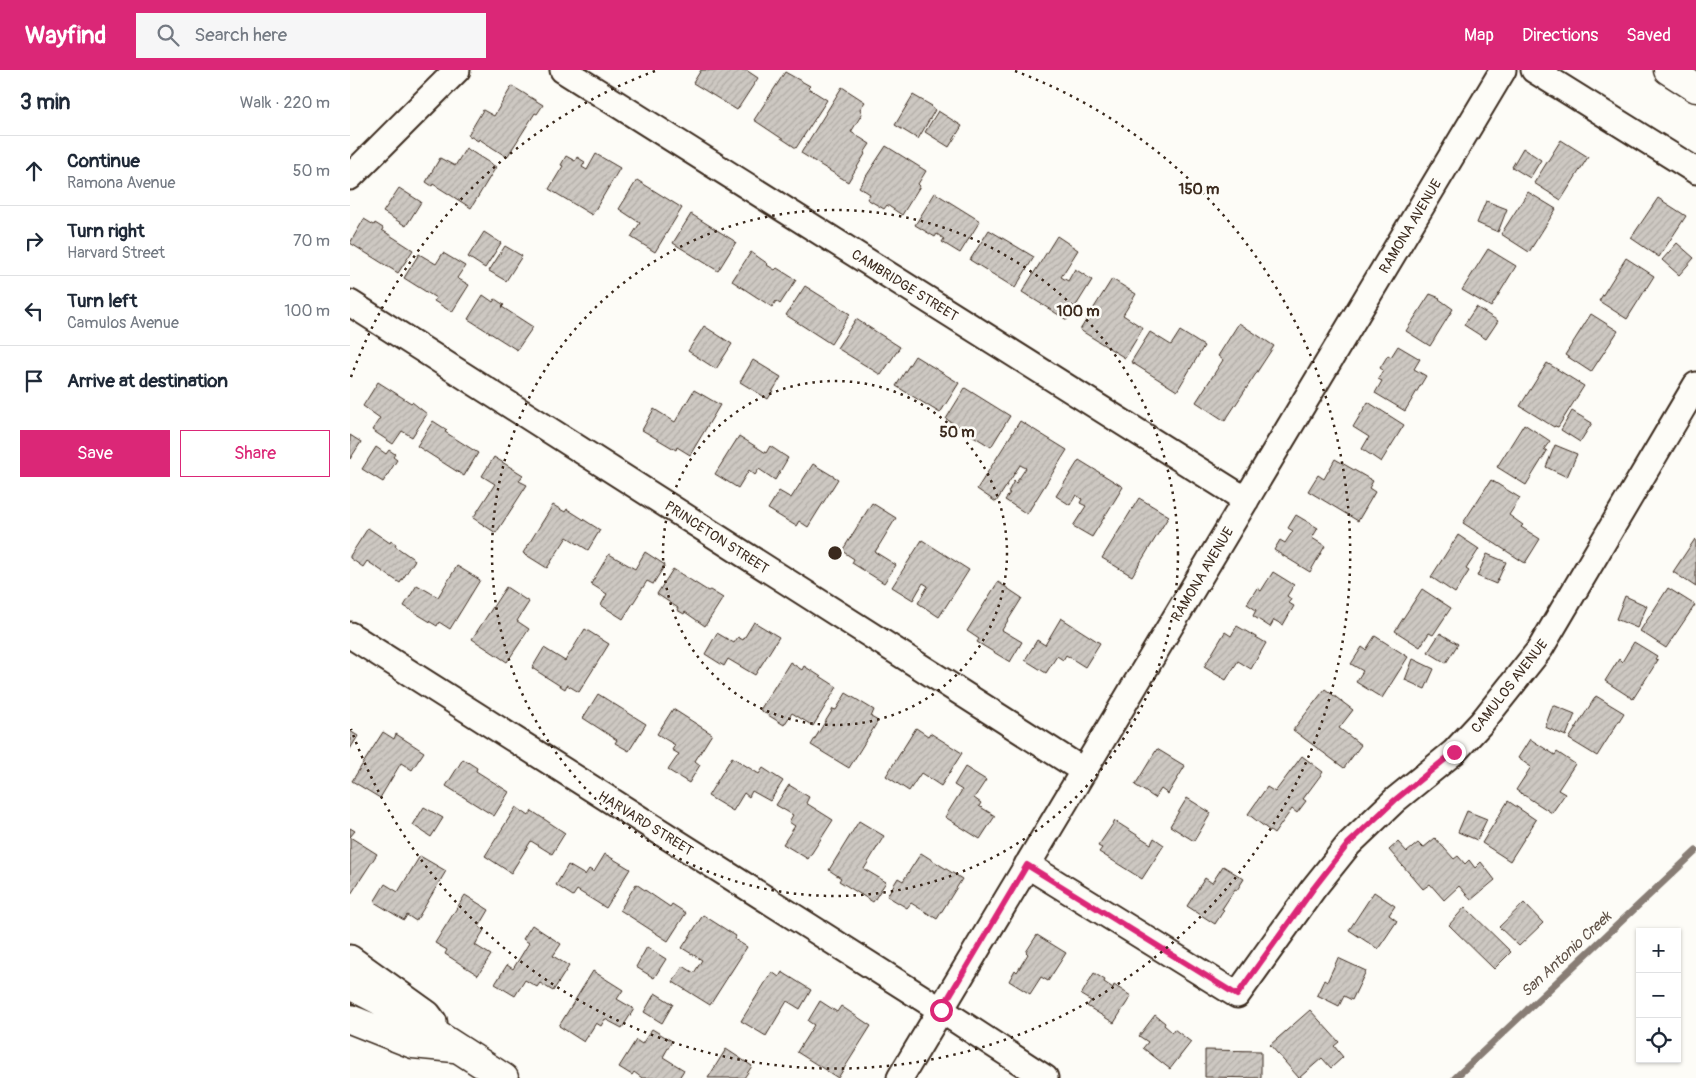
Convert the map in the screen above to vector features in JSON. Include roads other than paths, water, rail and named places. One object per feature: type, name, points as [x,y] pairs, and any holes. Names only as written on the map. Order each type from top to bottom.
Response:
[{"type":"main road","points":[[1668,70],[1696,88]]},
{"type":"main road","points":[[350,985],[400,1011],[504,1078]]},
{"type":"main road","points":[[350,1020],[413,1044],[457,1048]]},
{"type":"street","points":[[354,167],[457,70]]},
{"type":"street","name":"CAMBRIDGE STREET","points":[[563,70],[1246,500]]},
{"type":"street","name":"RAMONA AVENUE","points":[[900,1078],[1503,70]]},
{"type":"street","points":[[1534,70],[1696,171]]},
{"type":"street","name":"PRINCETON STREET","points":[[350,303],[1084,771]]},
{"type":"street","name":"CAMULOS AVENUE","points":[[1027,865],[1237,995],[1313,889],[1348,844],[1395,800],[1454,752],[1482,722],[1540,649],[1696,385]]},
{"type":"street","name":"HARVARD STREET","points":[[350,635],[1045,1078]]},
{"type":"street","points":[[350,958],[428,1014],[457,1048]]},
{"type":"waterway","name":"San Antonio Creek","points":[[1455,1078],[1696,851]]}]
